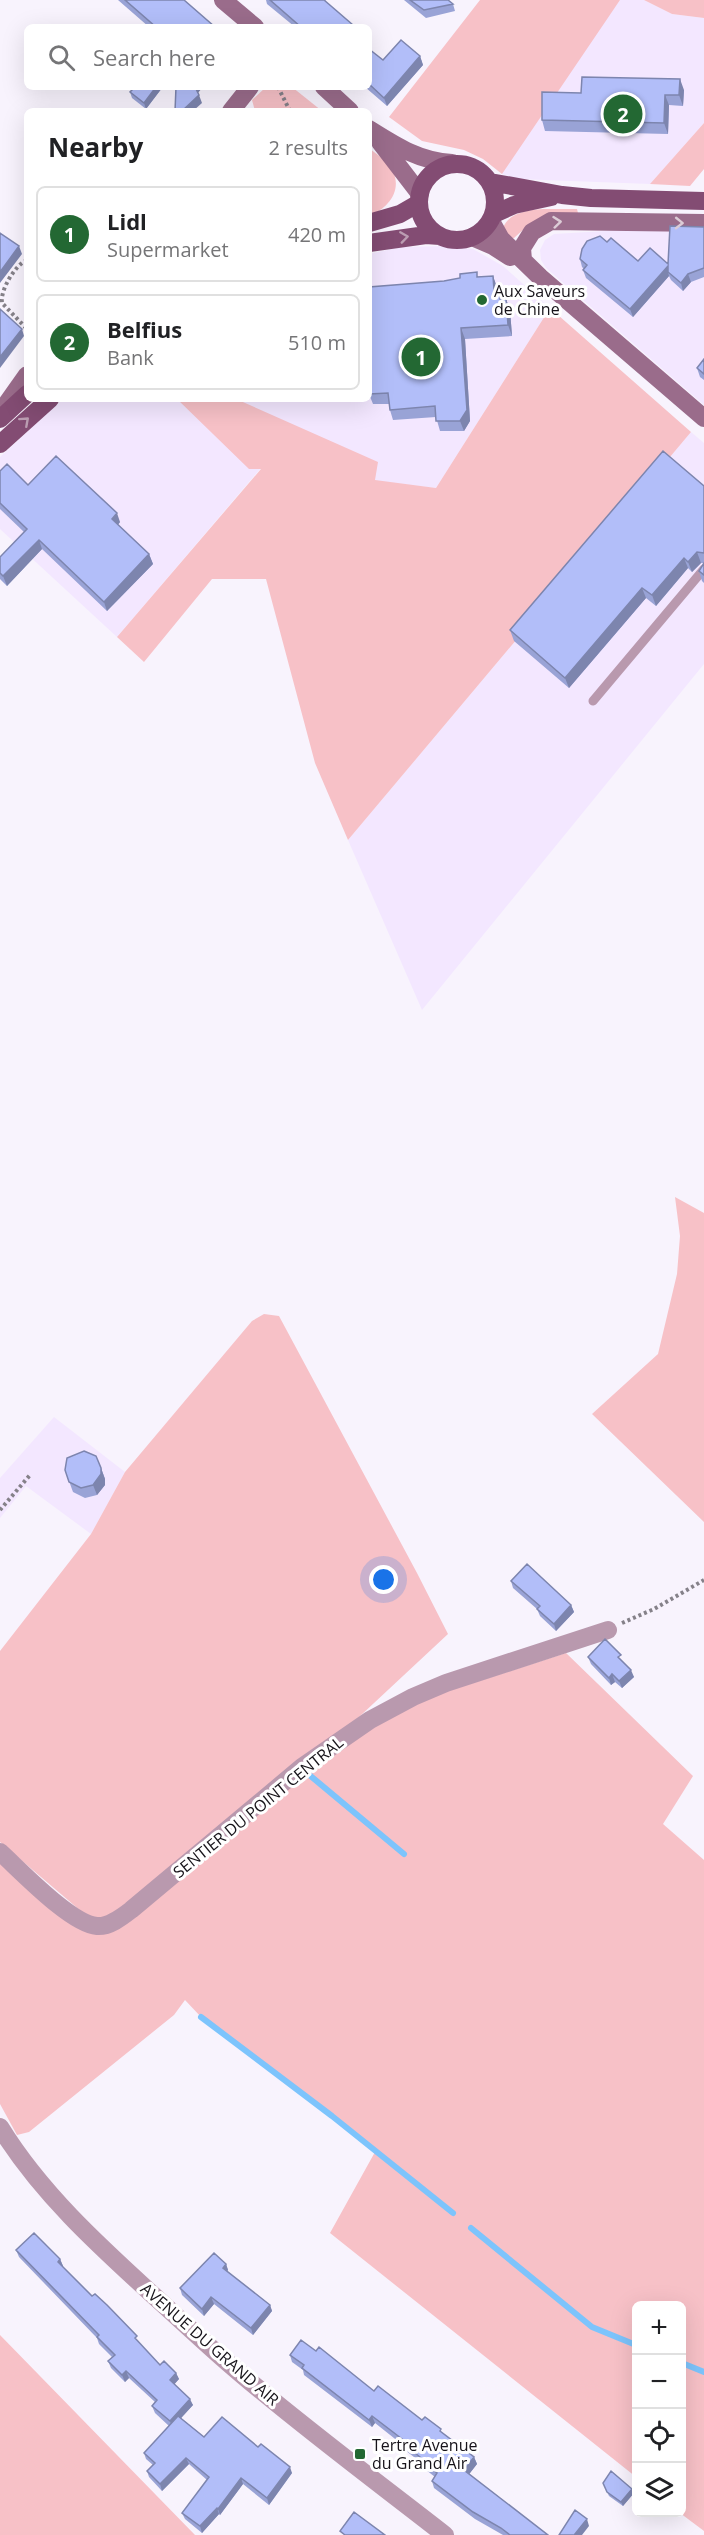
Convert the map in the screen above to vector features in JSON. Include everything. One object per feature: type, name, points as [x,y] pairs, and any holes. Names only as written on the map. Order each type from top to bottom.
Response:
[{"type":"main road","points":[[372,243],[426,235],[462,240],[483,231],[492,217],[496,203],[490,182],[474,167],[452,164],[432,173],[425,181],[420,199],[425,222],[440,236]]},
{"type":"main road","points":[[490,182],[562,195],[601,199],[704,201]]},
{"type":"main road","points":[[492,217],[514,205],[562,195]]},
{"type":"main road","points":[[372,222],[400,214],[420,199]]},
{"type":"main road","points":[[0,419],[24,397]]},
{"type":"main road","points":[[0,444],[47,402]]},
{"type":"street","points":[[223,0],[251,24]]},
{"type":"street","points":[[233,108],[248,90]]},
{"type":"street","points":[[327,90],[347,108]]},
{"type":"street","points":[[372,131],[405,152],[431,162],[452,164]]},
{"type":"street","points":[[372,133],[399,165],[420,199]]},
{"type":"street","points":[[492,217],[501,238],[540,277],[704,418]]},
{"type":"street","points":[[524,260],[522,248],[532,232],[551,221],[704,223]]},
{"type":"street","points":[[472,237],[493,246],[540,277]]},
{"type":"street","points":[[0,413],[24,379]]},
{"type":"street","name":"SENTIER DU POINT CENTRAL","points":[[0,1852],[67,1913],[90,1924],[99,1926],[108,1924],[131,1910],[302,1767],[370,1720],[413,1697],[446,1683],[608,1630]]},
{"type":"street","name":"AVENUE DU GRAND AIR","points":[[0,2127],[17,2154],[39,2181],[77,2224],[126,2270],[240,2374],[445,2535]]},
{"type":"lane","points":[[592,701],[704,569]]},
{"type":"path","points":[[280,90],[288,108]]},
{"type":"path","points":[[24,261],[21,262],[2,292],[1,298],[2,303],[24,326]]},
{"type":"path","points":[[0,1509],[30,1475]]},
{"type":"path","points":[[608,1630],[654,1609],[704,1580]]},
{"type":"shaded area","points":[[480,0],[620,0],[502,174],[483,159],[464,150],[422,141],[389,117]]},
{"type":"shaded area","points":[[620,0],[644,0],[672,14],[704,18],[704,123],[650,184],[518,179],[502,174],[498,168]]},
{"type":"shaded area","points":[[644,0],[704,0],[704,18],[672,14]]},
{"type":"shaded area","points":[[263,90],[296,90],[318,108],[254,108],[252,100]]},
{"type":"shaded area","points":[[704,123],[704,169],[690,186],[650,184]]},
{"type":"shaded area","points":[[372,150],[391,167],[396,183],[388,203],[372,214]]},
{"type":"shaded area","points":[[577,209],[578,213],[525,228],[514,238],[509,238],[503,228],[510,218],[526,211]]},
{"type":"shaded area","points":[[704,229],[704,405],[546,268],[541,260],[540,250],[545,240],[554,234]]},
{"type":"shaded area","points":[[446,246],[473,249],[503,266],[550,308],[436,488],[261,468],[117,637],[0,529],[0,457],[60,402],[372,402],[372,253],[401,247]]},
{"type":"shaded area","points":[[550,308],[691,432],[348,840],[315,763],[266,579],[212,579],[144,662],[117,637],[261,469],[249,469],[180,402],[243,402],[378,462],[375,480],[436,488]]},
{"type":"shaded area","points":[[691,432],[704,443],[704,664],[422,1010],[348,840]]},
{"type":"shaded area","points":[[675,1197],[704,1213],[704,1522],[592,1414],[658,1354],[677,1274],[680,1236]]},
{"type":"shaded area","points":[[264,1314],[279,1316],[448,1634],[344,1731],[112,1917],[89,1918],[0,1842],[0,1651],[91,1534],[125,1472],[252,1321]]},
{"type":"shaded area","points":[[54,1417],[125,1472],[91,1534],[26,1486],[0,1518],[0,1478]]},
{"type":"shaded area","points":[[566,1653],[693,1776],[663,1824],[704,1860],[704,2531],[685,2517],[686,2301],[632,2301],[632,2474],[330,2233],[375,2152],[201,2017],[185,2000],[174,2015],[29,2132],[17,2135],[0,2104],[0,1863],[98,1932],[307,1773],[364,1733],[423,1699]]},
{"type":"shaded area","points":[[0,2335],[195,2535],[0,2535]]},
{"type":"building","points":[[125,0],[184,0],[212,24],[153,24]]},
{"type":"building","points":[[270,0],[324,0],[352,24],[298,24]]},
{"type":"building","points":[[410,0],[448,0],[453,4],[424,10]]},
{"type":"building","points":[[401,40],[420,56],[384,98],[372,87],[372,51],[383,60]]},
{"type":"building","points":[[582,77],[680,79],[679,95],[665,95],[664,123],[542,120],[542,92],[581,93]]},
{"type":"building","points":[[132,90],[154,90],[144,103],[130,92]]},
{"type":"building","points":[[176,90],[196,90],[199,95],[185,108],[175,108]]},
{"type":"building","points":[[670,226],[704,227],[704,268],[688,274],[681,283],[668,272],[668,266],[630,309],[583,270],[587,265],[580,259],[582,249],[587,241],[600,236],[607,242],[611,238],[638,261],[650,248],[668,264]]},
{"type":"building","points":[[0,233],[19,246],[0,272]]},
{"type":"building","points":[[477,272],[477,277],[493,276],[494,290],[500,289],[500,299],[506,299],[508,325],[461,328],[467,410],[460,421],[436,421],[435,406],[390,410],[388,393],[372,394],[372,287],[444,281],[460,278],[460,274]]},
{"type":"building","points":[[0,309],[22,329],[0,357]]},
{"type":"building","points":[[704,359],[704,374],[697,368]]},
{"type":"building","points":[[663,451],[704,486],[704,553],[697,552],[688,562],[684,558],[652,595],[642,588],[565,678],[510,630]]},
{"type":"building","points":[[56,456],[117,513],[112,519],[149,554],[104,602],[39,540],[3,576],[0,573],[0,557],[27,529],[0,503],[0,471],[7,464],[28,485]]},
{"type":"building","points":[[704,563],[704,575],[699,571]]},
{"type":"building","points":[[84,1451],[96,1456],[101,1474],[93,1485],[81,1488],[69,1482],[65,1470],[67,1458]]},
{"type":"building","points":[[527,1564],[571,1605],[554,1624],[537,1609],[540,1606],[511,1581]]},
{"type":"building","points":[[605,1639],[621,1655],[618,1657],[631,1670],[619,1681],[612,1674],[609,1678],[588,1657]]},
{"type":"building","points":[[34,2233],[60,2259],[58,2262],[92,2296],[95,2294],[137,2336],[135,2338],[160,2365],[164,2361],[176,2373],[170,2380],[190,2399],[170,2421],[152,2406],[157,2400],[126,2371],[122,2375],[108,2361],[115,2355],[97,2337],[99,2335],[16,2250]]},
{"type":"building","points":[[214,2253],[226,2264],[223,2268],[270,2305],[251,2328],[211,2297],[202,2309],[180,2288]]},
{"type":"building","points":[[301,2340],[316,2351],[319,2347],[374,2391],[378,2386],[422,2420],[425,2417],[441,2429],[440,2431],[474,2457],[464,2470],[548,2535],[510,2535],[473,2512],[432,2481],[437,2473],[418,2459],[420,2457],[404,2444],[406,2442],[372,2416],[369,2420],[302,2368],[304,2365],[290,2355]]},
{"type":"building","points":[[178,2416],[204,2437],[222,2417],[258,2447],[261,2444],[290,2467],[267,2498],[241,2478],[218,2509],[200,2526],[182,2513],[209,2477],[186,2458],[160,2484],[147,2471],[155,2463],[144,2453]]},
{"type":"building","points":[[611,2471],[632,2489],[621,2502],[607,2492],[603,2483]]},
{"type":"building","points":[[575,2510],[587,2519],[576,2535],[559,2535]]},
{"type":"building","points":[[354,2512],[385,2535],[345,2535],[340,2531]]},
{"type":"waterway","points":[[307,1773],[404,1854]]},
{"type":"waterway","points":[[201,2017],[332,2116],[453,2213]]},
{"type":"waterway","points":[[471,2228],[592,2327],[632,2343]]},
{"type":"waterway","points":[[686,2365],[704,2372]]},
{"type":"place","name":"Belfius","points":[[623,114]]},
{"type":"place","name":"Aux Saveurs de Chine","points":[[482,300]]},
{"type":"place","name":"Lidl","points":[[421,357]]},
{"type":"place","name":"Tertre Avenue du Grand Air","points":[[360,2454]]}]
